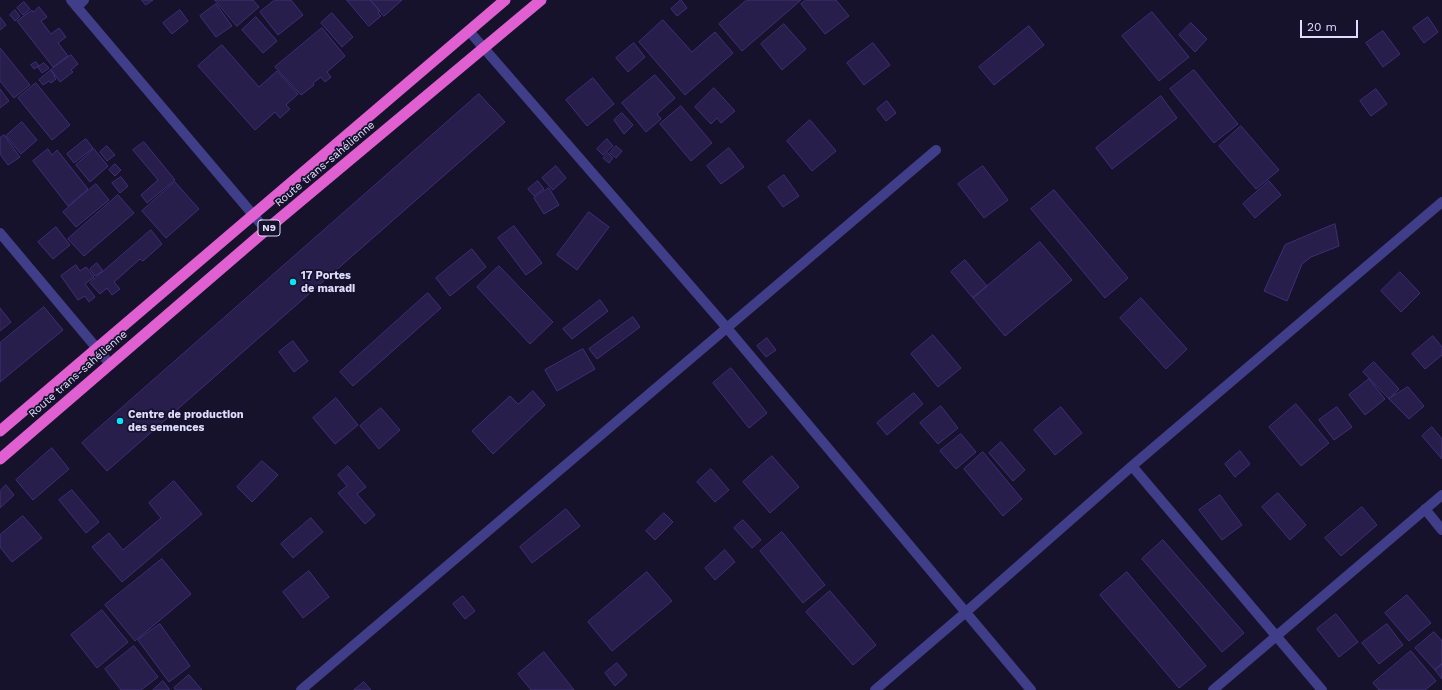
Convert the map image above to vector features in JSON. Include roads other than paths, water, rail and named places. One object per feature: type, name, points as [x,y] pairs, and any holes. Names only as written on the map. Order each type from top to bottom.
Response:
[{"type":"highway","name":"Route trans-sahélienne","points":[[0,431],[505,0]]},
{"type":"highway","name":"Route trans-sahélienne","points":[[0,459],[266,230],[541,0]]},
{"type":"street","points":[[77,2],[266,230]]},
{"type":"street","points":[[469,31],[727,328],[1032,690]]},
{"type":"street","points":[[301,690],[936,150]]},
{"type":"street","points":[[875,690],[1132,466],[1441,205]]},
{"type":"street","points":[[0,233],[110,364]]},
{"type":"street","points":[[1132,466],[1322,690]]},
{"type":"street","points":[[1213,690],[1442,496]]},
{"type":"street","points":[[1425,510],[1442,530]]},
{"type":"place","name":"17 Portes de maradi","points":[[293,282]]},
{"type":"place","name":"Centre de production des semences","points":[[120,421]]}]
